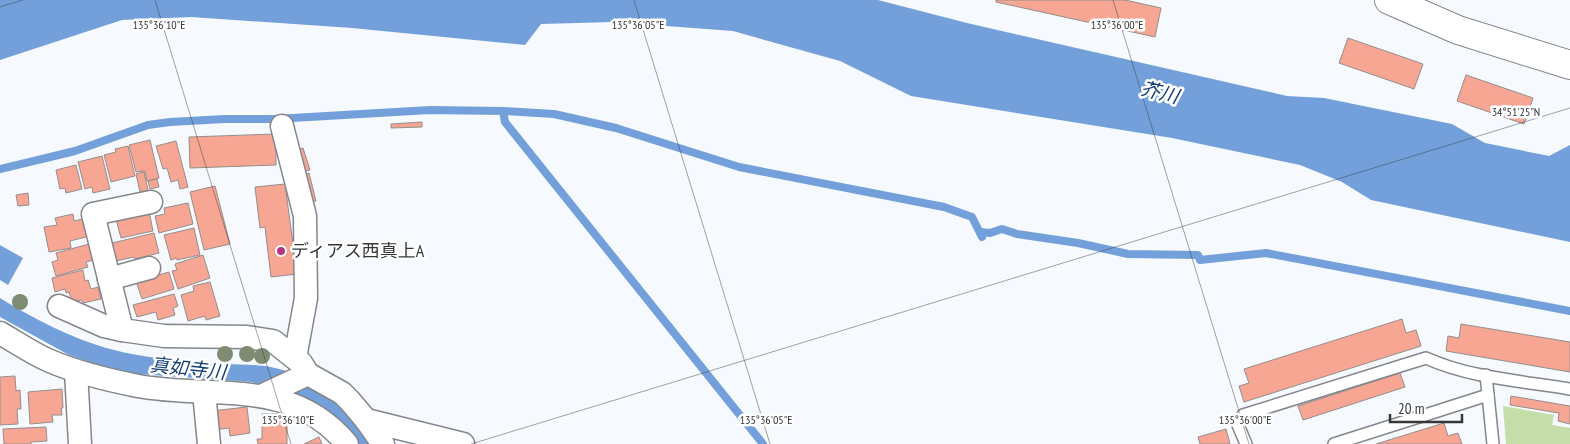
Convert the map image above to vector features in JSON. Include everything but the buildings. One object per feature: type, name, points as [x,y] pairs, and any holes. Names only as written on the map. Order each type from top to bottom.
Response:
[{"type":"street","points":[[1389,0],[1458,30],[1570,65]]},
{"type":"street","points":[[282,126],[305,216],[306,298],[301,369]]},
{"type":"street","points":[[122,330],[93,214],[151,202]]},
{"type":"street","points":[[109,278],[148,268]]},
{"type":"street","points":[[59,306],[104,326],[122,330],[164,336],[247,337],[273,341],[301,369],[342,394],[366,420],[383,444]]},
{"type":"street","points":[[0,333],[48,360],[76,371],[139,386],[204,392],[265,394],[310,412],[328,425],[347,444]]},
{"type":"street","points":[[265,394],[301,369]]},
{"type":"street","points":[[76,371],[80,444]]},
{"type":"street","points":[[204,392],[209,444]]},
{"type":"street","points":[[366,420],[463,444]]},
{"type":"lane","points":[[1246,444],[1238,425],[1243,415],[1426,358],[1445,366],[1486,375],[1570,389]]},
{"type":"lane","points":[[1486,375],[1493,444]]},
{"type":"lane","points":[[1334,444],[1488,395]]},
{"type":"green space","points":[[1503,406],[1554,415],[1552,425],[1570,428],[1570,444],[1506,444]]},
{"type":"water","name":"芥川","points":[[0,0],[878,0],[967,23],[1287,96],[1324,98],[1452,124],[1485,143],[1549,156],[1570,145],[1570,242],[1371,200],[1342,182],[1300,165],[1172,138],[911,96],[840,61],[733,31],[613,22],[541,24],[525,45],[352,28],[191,17],[122,20],[0,60]]},
{"type":"water","points":[[0,245],[23,258],[8,285],[0,280]]},
{"type":"water","name":"真如寺川","points":[[0,298],[63,332],[114,350],[167,359],[263,366],[285,371],[315,385],[341,406],[354,420],[370,444],[356,444],[288,394],[252,382],[127,373],[69,355],[0,317]]},
{"type":"waterway","points":[[0,169],[75,151],[148,125],[170,122],[275,119],[430,110],[554,114],[616,128],[739,167],[944,207],[972,217],[982,237]]},
{"type":"waterway","points":[[503,111],[505,122],[763,444]]},
{"type":"waterway","points":[[980,232],[990,233],[1002,229],[1017,234],[1078,243],[1128,254],[1198,255],[1200,260],[1266,253],[1570,311]]},
{"type":"place","name":"ディアス西真上A","points":[[281,251]]}]
